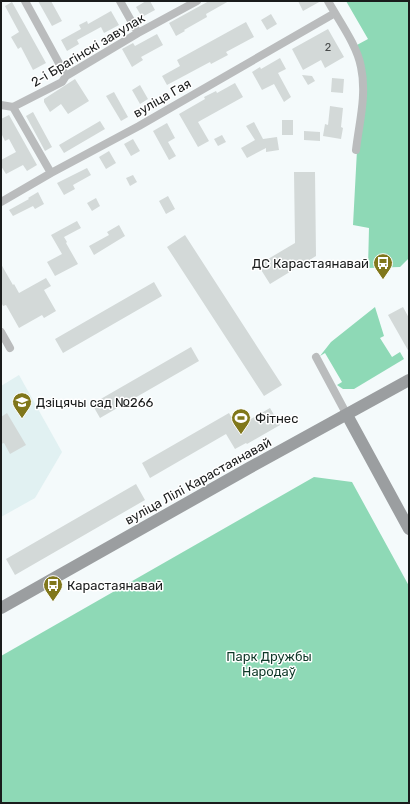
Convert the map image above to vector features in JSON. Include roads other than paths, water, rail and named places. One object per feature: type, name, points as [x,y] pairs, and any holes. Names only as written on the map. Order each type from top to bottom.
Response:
[{"type":"main road","name":"вуліца Лілі Карастаянавай","points":[[1,608],[249,468],[409,380]]},
{"type":"main road","points":[[347,415],[409,529]]},
{"type":"street","points":[[25,1],[66,76]]},
{"type":"street","points":[[120,1],[138,33]]},
{"type":"street","name":"2-і Брагінскі завулак","points":[[13,107],[62,82],[66,76],[138,33],[197,1]]},
{"type":"street","points":[[328,1],[356,50],[361,66],[363,80],[362,103],[356,150]]},
{"type":"street","name":"вуліца Гая","points":[[1,202],[51,173],[139,126],[335,13]]},
{"type":"street","points":[[1,105],[13,107],[51,173]]},
{"type":"street","points":[[1,332],[10,348]]},
{"type":"street","points":[[316,357],[347,415]]},
{"type":"place","name":"ДС Карастаянавай","points":[[383,280]]},
{"type":"place","name":"Дзіцячы сад №266","points":[[22,419]]},
{"type":"place","name":"Фітнес","points":[[241,435]]},
{"type":"place","name":"Карастаянавай","points":[[53,602]]},
{"type":"park label","name":"Парк Дружбы Народаў","points":[[269,664]]}]
